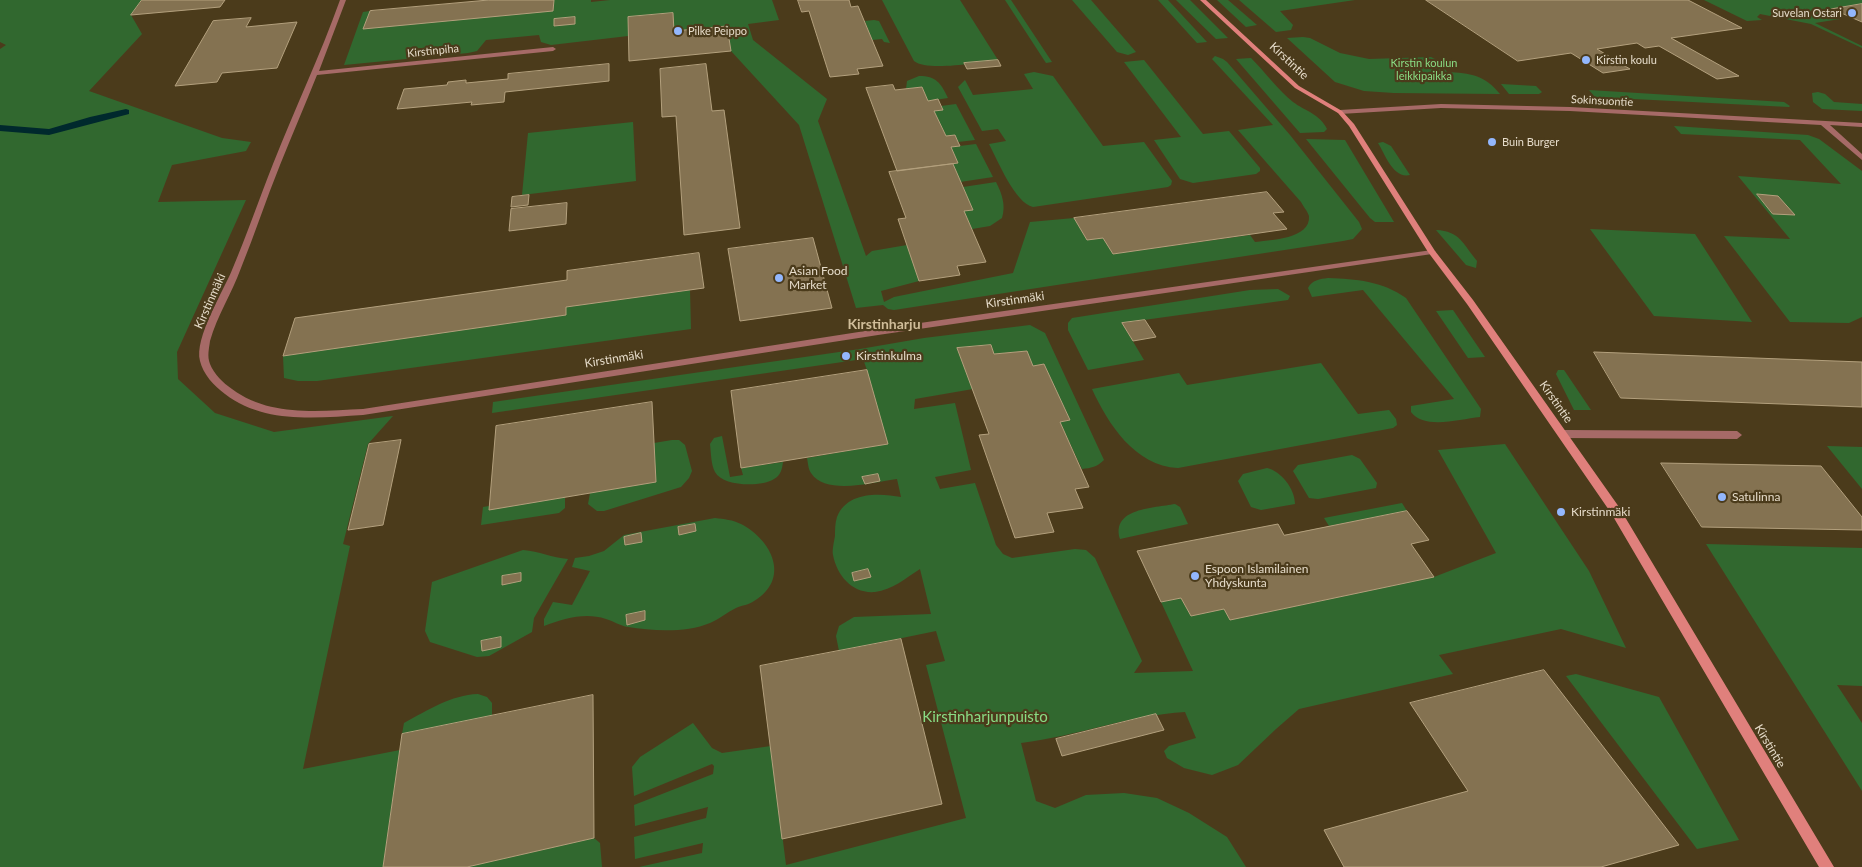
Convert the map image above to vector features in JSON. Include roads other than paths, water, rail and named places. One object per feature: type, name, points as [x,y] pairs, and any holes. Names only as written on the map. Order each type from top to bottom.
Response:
[{"type":"street","name":"Kirstinmäki","points":[[343,0],[236,271],[204,345],[204,359],[216,381],[233,397],[253,407],[277,412],[310,414],[362,412],[888,331],[1432,252]]},
{"type":"street","name":"Kirstintie","points":[[1204,0],[1298,87],[1340,112],[1352,125],[1432,252],[1564,434],[1614,510],[1827,867]]},
{"type":"street","name":"Kirstinpiha","points":[[314,73],[553,49]]},
{"type":"street","name":"Sokinsuontie","points":[[1340,112],[1441,106],[1570,109],[1862,125]]},
{"type":"street","points":[[1823,123],[1862,158]]},
{"type":"street","points":[[1564,434],[1737,436]]},
{"type":"waterway","points":[[0,128],[49,132],[68,128],[93,119],[126,112]]},
{"type":"place","name":"Suvelan Ostari","points":[[1852,13]]},
{"type":"place","name":"Pilke Peippo","points":[[678,31]]},
{"type":"place","name":"Kirstin koulu","points":[[1586,60]]},
{"type":"place","name":"Buin Burger","points":[[1492,142]]},
{"type":"place","name":"Asian Food Market","points":[[779,278]]},
{"type":"place","name":"Kirstinkulma","points":[[846,356]]},
{"type":"place","name":"Satulinna","points":[[1722,497]]},
{"type":"place","name":"Kirstinmäki","points":[[1561,512]]},
{"type":"place","name":"Espoon Islamilainen Yhdyskunta","points":[[1195,576]]},
{"type":"district","name":"Kirstinharju","points":[[884,324]]},
{"type":"park label","name":"Kirstin koulun leikkipaikka","points":[[1424,69]]},
{"type":"park label","name":"Kirstinharjunpuisto","points":[[985,717]]}]
